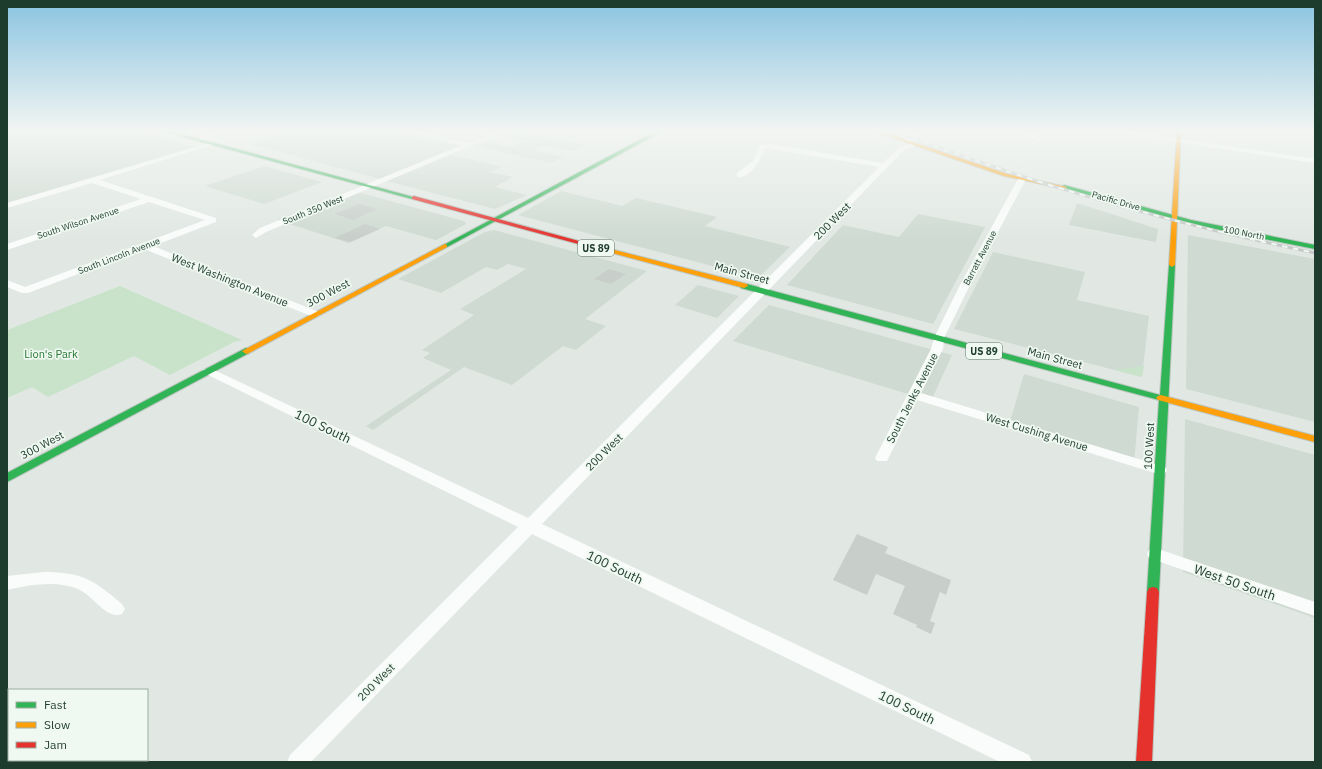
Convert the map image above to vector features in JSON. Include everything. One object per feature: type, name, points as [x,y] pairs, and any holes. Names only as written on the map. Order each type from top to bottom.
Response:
[{"type":"street","points":[[7,206],[135,167]]},
{"type":"street","name":"Main Street","points":[[294,167],[1315,439]]},
{"type":"street","name":"South 350 West","points":[[256,235],[263,230],[370,188],[419,167]]},
{"type":"street","name":"300 West","points":[[7,478],[595,167]]},
{"type":"street","points":[[740,175],[750,167]]},
{"type":"street","name":"200 West","points":[[297,762],[884,167]]},
{"type":"street","name":"Pacific Drive","points":[[979,167],[1022,179],[1066,187],[1174,218]]},
{"type":"street","name":"100 West","points":[[1144,762],[1177,167]]},
{"type":"street","name":"Barratt Avenue","points":[[939,338],[1022,179]]},
{"type":"street","points":[[91,180],[149,199]]},
{"type":"street","name":"South Lincoln Avenue","points":[[7,283],[25,291],[213,220],[149,199]]},
{"type":"street","name":"South Wilson Avenue","points":[[7,246],[149,199]]},
{"type":"street","name":"100 North","points":[[1174,218],[1315,247]]},
{"type":"street","name":"West Washington Avenue","points":[[145,246],[315,314]]},
{"type":"street","name":"South Jenks Avenue","points":[[882,458],[937,349],[939,338]]},
{"type":"street","name":"100 South","points":[[208,371],[1022,762]]},
{"type":"street","name":"West Cushing Avenue","points":[[914,395],[1160,470]]},
{"type":"street","name":"West 50 South","points":[[1155,554],[1315,610]]},
{"type":"street","points":[[7,583],[23,580],[49,579],[82,583],[95,591],[116,609]]},
{"type":"shaded area","points":[[7,167],[127,167],[7,203]]},
{"type":"shaded area","points":[[261,167],[267,167],[322,182],[264,204],[205,186]]},
{"type":"shaded area","points":[[335,167],[410,167],[380,179]]},
{"type":"shaded area","points":[[422,167],[502,167],[490,172],[513,177],[495,187],[527,195],[495,209],[387,181]]},
{"type":"shaded area","points":[[354,191],[460,220],[466,224],[436,240],[386,226],[349,243],[277,220]]},
{"type":"shaded area","points":[[561,191],[622,206],[636,198],[717,217],[705,226],[790,247],[758,278],[518,215]]},
{"type":"shaded area","points":[[1077,203],[1158,229],[1156,242],[1069,225]]},
{"type":"shaded area","points":[[918,214],[985,227],[933,324],[787,285],[843,225],[899,237]]},
{"type":"shaded area","points":[[494,230],[647,271],[585,319],[606,326],[576,350],[563,346],[512,385],[464,367],[373,430],[366,426],[451,370],[423,358],[430,353],[422,350],[474,315],[460,309],[526,269],[508,264],[497,270],[486,267],[441,293],[398,279],[485,232]]},
{"type":"shaded area","points":[[1188,235],[1315,259],[1315,422],[1186,389]]},
{"type":"shaded area","points":[[993,252],[1085,272],[1077,300],[1149,316],[1142,377],[954,329]]},
{"type":"shaded area","points":[[698,285],[739,296],[717,318],[675,305]]},
{"type":"shaded area","points":[[769,305],[952,355],[931,401],[733,341]]},
{"type":"shaded area","points":[[1024,374],[1139,407],[1134,463],[1009,425]]},
{"type":"shaded area","points":[[1185,419],[1315,455],[1315,618],[1183,572]]},
{"type":"green space","name":"Lion's Park","points":[[120,286],[242,340],[234,342],[170,375],[134,356],[48,397],[32,387],[7,398],[7,330]]},
{"type":"green space","points":[[1144,366],[1142,377],[1114,370]]},
{"type":"building","points":[[359,204],[377,209],[353,220],[335,214]]},
{"type":"building","points":[[365,224],[380,229],[350,242],[335,238]]},
{"type":"building","points":[[609,269],[626,274],[611,284],[594,279]]},
{"type":"building","points":[[857,534],[888,547],[885,553],[951,580],[946,595],[940,592],[930,621],[935,623],[931,634],[916,627],[917,625],[893,614],[905,586],[876,574],[867,595],[833,580]]},
{"type":"railway","points":[[994,167],[1120,206],[1250,239],[1315,253]]},
{"type":"traffic: fast","points":[[297,167],[414,198]]},
{"type":"traffic: fast","points":[[445,246],[594,167]]},
{"type":"traffic: fast","points":[[1064,187],[1190,222],[1315,247]]},
{"type":"traffic: fast","points":[[1153,592],[1172,265]]},
{"type":"traffic: fast","points":[[744,286],[1161,398]]},
{"type":"traffic: fast","points":[[7,478],[246,351]]},
{"type":"traffic: slow","points":[[982,167],[1006,175],[1064,187]]},
{"type":"traffic: slow","points":[[1172,265],[1177,167]]},
{"type":"traffic: slow","points":[[246,351],[445,246]]},
{"type":"traffic: slow","points":[[599,248],[744,286]]},
{"type":"traffic: slow","points":[[1161,398],[1315,439]]},
{"type":"traffic: jam","points":[[414,198],[599,248]]},
{"type":"traffic: jam","points":[[1144,762],[1153,592]]}]
